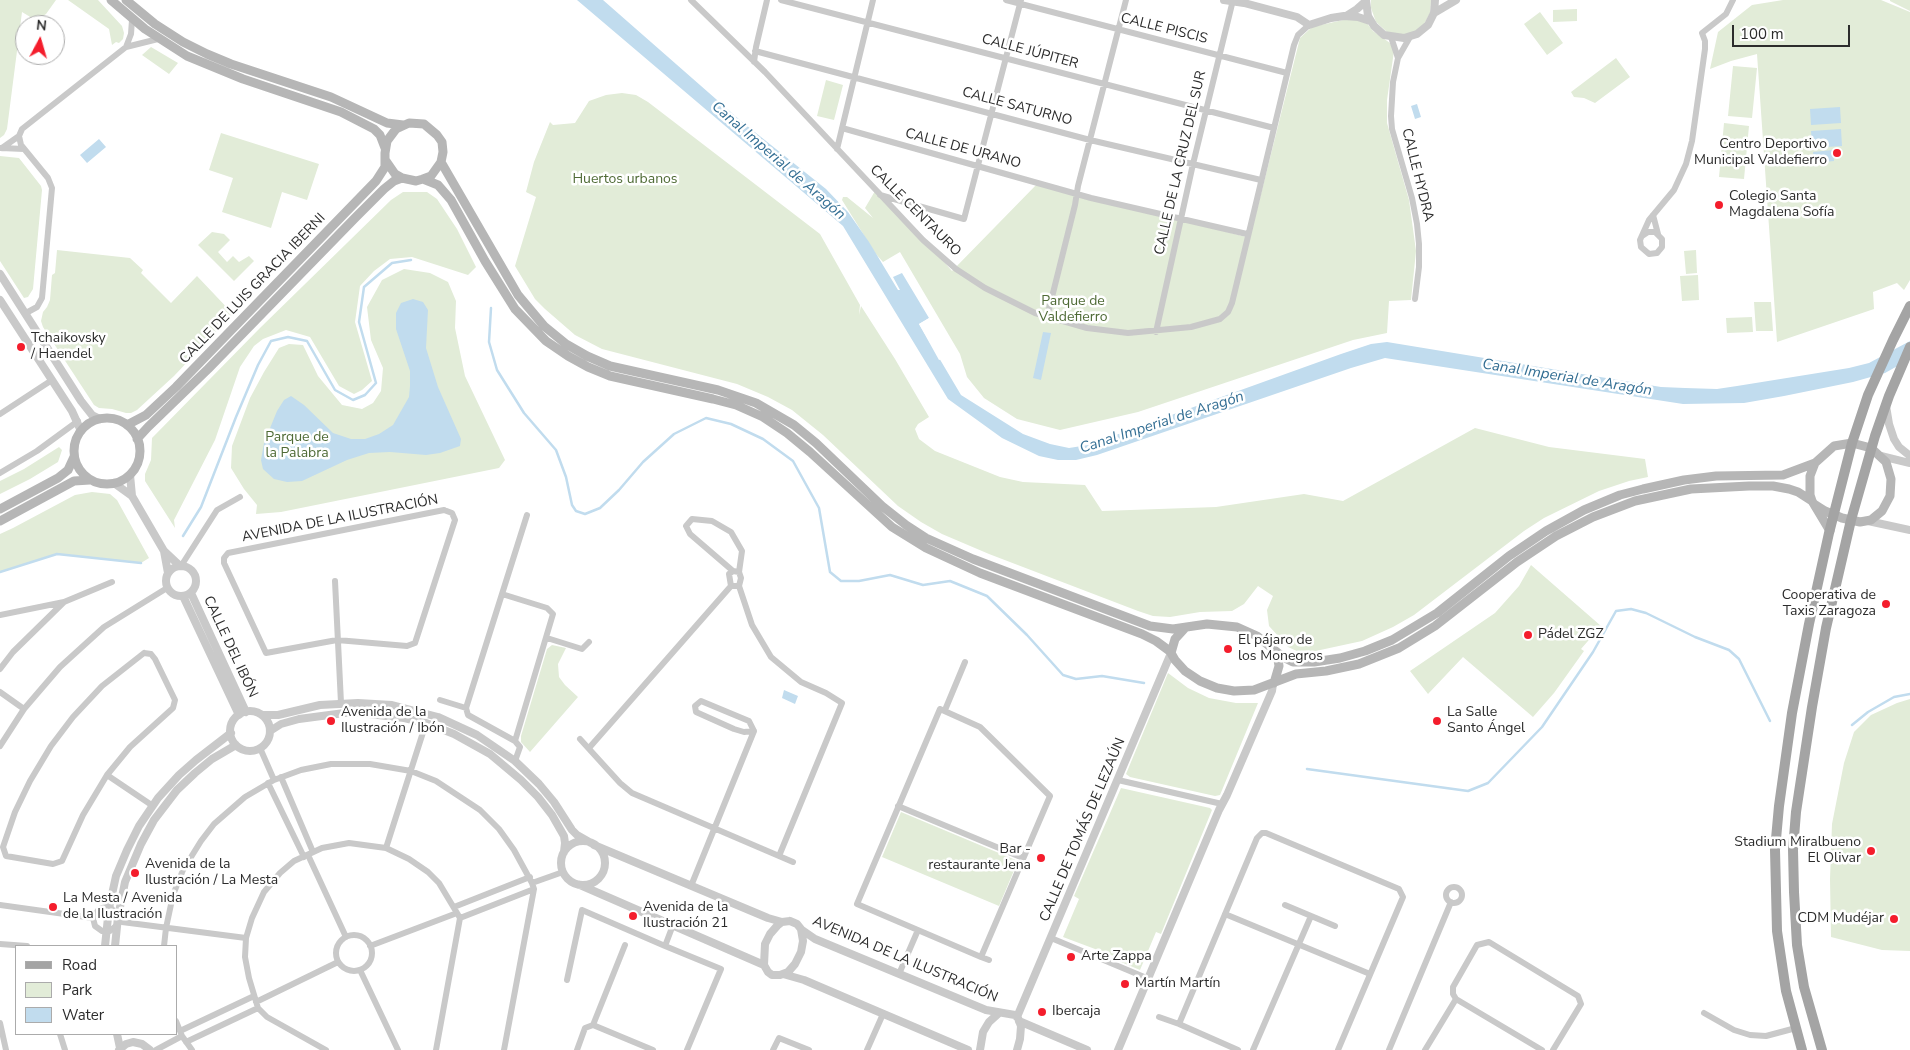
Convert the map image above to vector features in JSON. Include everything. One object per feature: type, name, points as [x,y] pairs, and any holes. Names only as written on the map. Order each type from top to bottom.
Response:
[{"type":"main road","points":[[110,0],[132,20],[158,39],[187,56],[212,68],[319,103],[360,120],[380,135],[385,148],[386,161],[390,168],[402,178],[409,180],[423,179],[438,185],[451,200],[515,309],[546,341],[568,356],[610,376],[713,398],[736,405],[763,417],[787,433],[810,452],[877,514],[900,532],[926,548],[980,573],[1156,641],[1172,652],[1178,664],[1189,675],[1200,682],[1217,688],[1243,691],[1254,690],[1296,674],[1359,664],[1399,648],[1435,626],[1517,562],[1556,536],[1593,517],[1634,501],[1691,489],[1773,486],[1789,489],[1834,516],[1860,522],[1868,521],[1882,511],[1890,496],[1892,484],[1890,473],[1881,456],[1871,448],[1852,443],[1834,446],[1816,462],[1783,475],[1716,476],[1643,488],[1620,495],[1576,514],[1546,531],[1509,556],[1437,613],[1383,644],[1357,654],[1314,662],[1293,662],[1277,653],[1257,636],[1237,627],[1207,624],[1185,628],[1161,628],[1135,621],[946,548],[906,526],[801,431],[756,403],[718,390],[610,366],[566,344],[544,326],[518,294],[448,177],[441,162]]},
{"type":"main road","points":[[126,0],[155,24],[183,42],[207,54],[231,64],[331,97],[387,123],[402,125],[415,123],[431,128],[438,134],[442,142],[443,152],[437,170],[423,179]]},
{"type":"main road","points":[[385,148],[391,134],[402,125]]},
{"type":"main road","name":"CALLE DE LUIS GRACIA IBERNI","points":[[127,425],[146,415],[176,387],[376,181],[384,172],[386,161]]},
{"type":"main road","name":"CALLE DE LUIS GRACIA IBERNI","points":[[137,439],[208,370],[384,189],[394,181],[402,178]]},
{"type":"main road","points":[[1802,1050],[1786,991],[1777,931],[1775,850],[1792,713],[1808,624],[1852,443],[1868,395],[1909,308]]},
{"type":"main road","points":[[1822,1050],[1804,986],[1797,945],[1793,850],[1796,812],[1826,628],[1851,520],[1871,448],[1887,400],[1910,347]]},
{"type":"main road","points":[[0,508],[58,478],[68,470],[74,457],[76,441],[81,431],[89,424],[100,419],[117,420],[127,425],[137,439],[139,458],[130,475],[114,483],[104,484],[90,480],[72,482],[0,521]]},
{"type":"main road","points":[[74,457],[78,468],[90,480]]},
{"type":"main road","points":[[1816,462],[1810,476],[1810,489],[1813,502],[1830,531]]},
{"type":"main road","points":[[1172,652],[1175,639],[1185,628]]},
{"type":"main road","points":[[1273,683],[1279,666],[1277,653]]},
{"type":"street","points":[[754,62],[755,49],[767,0]]},
{"type":"street","name":"CALLE JÚPITER","points":[[781,0],[1274,128]]},
{"type":"street","points":[[837,149],[873,0]]},
{"type":"street","name":"CALLE PISCIS","points":[[1006,0],[1020,2],[1118,30],[1287,73]]},
{"type":"street","points":[[1047,317],[1126,0]]},
{"type":"street","points":[[1224,0],[1297,17],[1309,25],[1344,16],[1358,17],[1370,21]]},
{"type":"street","points":[[1366,0],[1370,21],[1379,31],[1390,37],[1410,37],[1428,25],[1434,13],[1435,0]]},
{"type":"street","points":[[1344,16],[1357,9],[1366,0]]},
{"type":"street","points":[[1434,13],[1456,0]]},
{"type":"street","points":[[1653,215],[1653,222],[1662,239],[1662,247],[1653,254],[1646,253],[1641,247],[1642,236],[1648,220],[1674,190],[1689,153],[1705,49],[1702,33],[1726,14],[1733,0]]},
{"type":"street","name":"CALLE CENTAURO","points":[[693,1],[761,68],[891,208],[956,269],[999,296],[1047,317],[1087,328],[1118,333],[1156,332],[1191,327],[1224,316],[1232,303],[1247,234],[1296,39],[1303,29],[1309,25]]},
{"type":"street","name":"CALLE DE LA CRUZ DEL SUR","points":[[1156,332],[1193,164],[1233,1]]},
{"type":"street","points":[[879,195],[964,219],[1020,2]]},
{"type":"street","points":[[126,47],[131,34],[132,20]]},
{"type":"street","points":[[1390,37],[1398,58]]},
{"type":"street","name":"CALLE HYDRA","points":[[1410,37],[1398,58],[1391,95],[1391,116],[1392,129],[1408,182],[1417,224],[1419,267],[1415,299]]},
{"type":"street","points":[[26,313],[37,307],[42,298],[52,188],[48,178],[19,142],[22,129],[126,47],[158,39]]},
{"type":"street","points":[[744,52],[755,49]]},
{"type":"street","name":"CALLE SATURNO","points":[[755,49],[768,55],[1090,140],[1261,180]]},
{"type":"street","points":[[761,68],[763,60],[768,55]]},
{"type":"street","name":"CALLE DE URANO","points":[[842,128],[1077,194],[1247,234]]},
{"type":"street","points":[[1,148],[19,136]]},
{"type":"street","points":[[1,148],[24,149]]},
{"type":"street","points":[[891,208],[904,203]]},
{"type":"street","points":[[1642,236],[1651,231],[1658,234]]},
{"type":"street","points":[[0,274],[84,405],[92,415],[100,419]]},
{"type":"street","points":[[0,300],[3,313],[52,380],[78,421],[81,431]]},
{"type":"street","points":[[0,414],[52,380]]},
{"type":"street","points":[[1887,400],[1889,424],[1894,439],[1899,447],[1910,456]]},
{"type":"street","points":[[0,473],[37,451],[78,421]]},
{"type":"street","points":[[1881,456],[1910,463]]},
{"type":"street","points":[[130,475],[132,496]]},
{"type":"street","points":[[114,483],[132,496],[164,551],[180,566],[191,570],[195,576],[196,587],[191,593],[184,596],[172,594],[167,588],[165,581],[168,573],[173,568],[180,566],[217,510],[240,497]]},
{"type":"street","name":"AVENIDA DE LA ILUSTRACIÓN","points":[[444,510],[452,512],[455,520],[415,644],[407,646],[338,640],[266,653],[224,563],[226,555],[444,510]]},
{"type":"street","points":[[515,761],[520,747],[515,742],[468,715],[466,708],[527,515]]},
{"type":"street","points":[[736,572],[742,551],[731,532],[712,521],[692,519],[686,526],[690,534],[741,578],[739,586],[752,625],[771,657],[801,682],[826,692],[842,703],[779,856]]},
{"type":"street","points":[[1868,521],[1910,530]]},
{"type":"street","points":[[164,551],[168,573]]},
{"type":"street","points":[[731,586],[729,574],[736,572]]},
{"type":"street","points":[[335,581],[341,703]]},
{"type":"street","points":[[0,614],[64,602],[112,582]]},
{"type":"street","points":[[589,748],[731,586],[739,586]]},
{"type":"street","points":[[0,746],[24,709],[60,667],[104,627],[167,588]]},
{"type":"street","name":"CALLE DEL IBÓN","points":[[191,593],[243,713]]},
{"type":"street","points":[[502,594],[547,608],[554,614],[515,742]]},
{"type":"street","name":"CALLE DEL IBÓN","points":[[184,596],[243,713]]},
{"type":"street","points":[[0,669],[13,652],[64,602]]},
{"type":"street","points":[[547,638],[582,649],[589,642]]},
{"type":"street","name":"CALLE DE TOMÁS DE LEZAÚN","points":[[1016,1050],[1021,1032],[1018,1019],[1172,652]]},
{"type":"street","points":[[144,653],[151,654],[172,692],[175,700],[173,708],[130,747],[107,774],[83,815],[61,862],[53,864],[6,856],[3,847],[15,812],[30,781],[52,746],[73,717],[102,686],[144,653]]},
{"type":"street","points":[[945,710],[965,662]]},
{"type":"street","points":[[1118,1050],[1272,691],[1273,683]]},
{"type":"street","points":[[0,692],[24,709]]},
{"type":"street","points":[[440,700],[466,708]]},
{"type":"street","points":[[691,886],[754,731],[749,721],[740,717],[701,701],[695,706],[696,712],[734,729],[744,732],[754,731]]},
{"type":"street","points":[[262,715],[268,722],[270,731],[268,739],[260,748],[245,750],[236,745],[231,733],[233,723],[243,713],[254,712],[262,715],[278,715],[320,705],[341,703],[392,705],[438,717],[476,735],[515,761],[539,784],[577,835],[593,844],[772,920],[795,922],[802,930],[803,945],[800,956],[793,966],[783,974]]},
{"type":"street","points":[[981,957],[1050,796],[980,727],[940,709],[857,904],[981,957],[989,960]]},
{"type":"street","points":[[270,731],[281,724],[299,719],[352,712],[389,715],[426,723],[454,734],[490,754],[538,797],[565,839],[564,852],[561,859],[563,872],[567,878],[764,964]]},
{"type":"street","points":[[386,848],[426,723]]},
{"type":"street","points":[[105,945],[109,908],[122,862],[139,826],[153,806],[185,770],[231,733]]},
{"type":"street","points":[[580,739],[620,783],[632,793],[793,862]]},
{"type":"street","points":[[115,945],[125,882],[154,820],[177,790],[195,773],[212,759],[236,745]]},
{"type":"street","points":[[260,748],[271,781],[308,854],[346,937]]},
{"type":"street","points":[[164,945],[173,895],[183,870],[214,824],[245,797],[281,777],[301,770],[331,764],[370,764],[412,771],[436,781],[480,810],[499,829],[514,850],[532,883],[504,1050]]},
{"type":"street","points":[[107,774],[153,806]]},
{"type":"street","points":[[281,777],[308,854]]},
{"type":"street","points":[[1118,780],[1222,804]]},
{"type":"street","points":[[898,806],[1023,858]]},
{"type":"street","points":[[1179,1024],[1257,838],[1262,833],[1269,834],[1399,889],[1402,897],[1338,1050]]},
{"type":"street","points":[[564,852],[573,844],[585,842],[593,844],[604,856],[604,870],[594,882],[580,885]]},
{"type":"street","points":[[326,1050],[267,1017],[256,1002],[245,957],[246,938],[252,918],[264,892],[280,873],[294,861],[322,848],[348,844],[386,848],[409,859],[428,872],[439,883],[457,913],[436,1050]]},
{"type":"street","points":[[370,946],[563,872]]},
{"type":"street","points":[[457,913],[532,883]]},
{"type":"street","points":[[1389,1050],[1451,902]]},
{"type":"street","points":[[0,905],[93,918]]},
{"type":"street","points":[[1285,905],[1335,926]]},
{"type":"street","points":[[106,932],[95,926],[93,918],[99,909],[109,908],[114,911],[119,921]]},
{"type":"street","points":[[567,980],[582,910],[721,969],[687,1050]]},
{"type":"street","points":[[1226,914],[1370,974]]},
{"type":"street","points":[[1253,1050],[1311,916]]},
{"type":"street","points":[[106,932],[119,921],[246,938]]},
{"type":"street","points":[[782,922],[774,929],[766,941],[763,953],[764,964],[772,975],[783,974],[804,980],[968,1050]]},
{"type":"street","points":[[665,946],[673,925]]},
{"type":"street","name":"AVENIDA DE LA ILUSTRACIÓN","points":[[802,930],[815,939],[986,1010],[1008,1013],[1018,1019]]},
{"type":"street","points":[[899,974],[918,930]]},
{"type":"street","points":[[346,937],[362,938],[370,946],[371,958],[365,967],[360,970],[345,969],[338,962],[336,956],[338,945],[346,937]]},
{"type":"street","points":[[1051,938],[1149,979]]},
{"type":"street","points":[[1542,1050],[1456,999],[1453,994],[1453,986],[1477,945],[1488,942],[1578,996],[1582,1004],[1553,1050]]},
{"type":"street","points":[[0,944],[15,945]]},
{"type":"street","points":[[593,1025],[626,945]]},
{"type":"street","points":[[156,1050],[338,962]]},
{"type":"street","points":[[360,970],[398,1050]]},
{"type":"street","points":[[1425,1050],[1456,999]]},
{"type":"street","points":[[183,1036],[256,1002]]},
{"type":"street","points":[[980,1050],[983,1032],[999,1013]]},
{"type":"street","points":[[1704,1013],[1734,1030],[1750,1035],[1766,1036],[1796,1028]]},
{"type":"street","points":[[867,1050],[883,1014]]},
{"type":"street","points":[[1159,1017],[1238,1050]]},
{"type":"street","points":[[1018,1019],[1087,1050]]},
{"type":"street","points":[[0,1023],[6,1050]]},
{"type":"street","points":[[178,1025],[192,1050]]},
{"type":"street","points":[[576,1050],[585,1028],[593,1025],[653,1050]]},
{"type":"street","points":[[60,1035],[65,1050]]},
{"type":"street","points":[[117,1035],[120,1049],[126,1044],[133,1042],[142,1044],[150,1050]]},
{"type":"street","points":[[129,1035],[133,1042]]},
{"type":"street","points":[[774,1050],[779,1038],[809,1050]]},
{"type":"green space","points":[[0,0],[56,0],[44,15],[27,15],[22,12],[22,15],[15,15],[15,65],[7,129],[0,138]]},
{"type":"green space","points":[[68,0],[98,0],[122,26],[123,39],[119,43],[116,42],[112,45],[109,29]]},
{"type":"green space","points":[[1371,0],[1431,0],[1430,13],[1423,26],[1417,31],[1402,35],[1394,34],[1387,32],[1376,22],[1371,8]]},
{"type":"green space","name":"Centro Deportivo Municipal Valdefierro","points":[[1783,0],[1881,0],[1910,12],[1910,280],[1904,290],[1897,283],[1873,292],[1874,309],[1777,342],[1757,54],[1710,69],[1718,32],[1752,5]]},
{"type":"green space","points":[[1910,0],[1910,11],[1890,1]]},
{"type":"green space","points":[[1577,9],[1577,21],[1553,22],[1553,10]]},
{"type":"green space","points":[[1540,12],[1563,43],[1547,55],[1524,24]]},
{"type":"green space","name":"Parque de Valdefierro","points":[[1352,18],[1366,22],[1373,31],[1390,43],[1394,51],[1387,100],[1387,123],[1409,200],[1416,251],[1411,300],[1389,301],[1387,333],[1353,340],[1138,412],[1060,430],[1017,419],[984,398],[967,377],[960,354],[900,252],[883,262],[875,253],[842,200],[843,197],[847,197],[873,218],[865,208],[875,191],[952,271],[1038,183],[1250,238],[1300,38],[1312,27]]},
{"type":"green space","points":[[151,47],[178,63],[169,74],[142,55]]},
{"type":"green space","points":[[1616,58],[1630,77],[1595,103],[1584,98],[1574,97],[1571,92]]},
{"type":"green space","points":[[1733,66],[1757,68],[1752,118],[1728,116]]},
{"type":"green space","points":[[826,80],[843,85],[834,120],[817,116]]},
{"type":"green space","name":"Huertos urbanos","points":[[622,93],[636,95],[648,102],[820,234],[860,305],[859,315],[861,306],[929,417],[918,424],[915,429],[919,439],[935,451],[1000,477],[1023,482],[1085,485],[1102,511],[1216,507],[1304,494],[1343,501],[1475,428],[1549,447],[1645,459],[1648,477],[1599,491],[1544,518],[1524,531],[1414,615],[1362,641],[1311,652],[1299,652],[1288,647],[1269,626],[1267,610],[1273,596],[1258,586],[1244,604],[1232,611],[1200,612],[1170,617],[1153,616],[1138,611],[942,534],[898,506],[823,435],[792,410],[737,384],[602,349],[575,335],[535,299],[515,266],[536,197],[526,192],[534,162],[550,122],[553,125],[575,123],[589,101],[606,95]]},
{"type":"green space","points":[[1724,123],[1749,126],[1744,179],[1719,177]]},
{"type":"green space","points":[[221,133],[319,164],[307,200],[282,192],[271,228],[222,212],[233,178],[209,170]]},
{"type":"green space","points":[[0,156],[19,158],[41,186],[42,190],[33,289],[28,297],[24,298],[0,261]]},
{"type":"green space","points":[[403,192],[427,192],[437,199],[457,229],[476,267],[468,275],[412,257],[390,259],[374,271],[360,286],[355,322],[372,381],[354,394],[339,386],[310,337],[286,330],[263,339],[254,346],[240,367],[215,440],[174,520],[175,528],[145,481],[145,474],[151,460],[152,438],[260,328],[391,200]]},
{"type":"green space","points":[[212,232],[224,234],[230,240],[218,252],[227,262],[233,256],[239,262],[249,256],[254,261],[234,281],[198,245]]},
{"type":"green space","points":[[57,250],[130,258],[143,270],[141,273],[171,303],[197,276],[233,314],[174,376],[137,410],[126,413],[99,408],[94,405],[43,327],[41,321],[43,312],[50,300]]},
{"type":"green space","points":[[1696,250],[1697,273],[1686,274],[1684,251]]},
{"type":"green space","name":"Parque de la Palabra","points":[[404,269],[430,273],[448,282],[456,301],[455,328],[465,376],[505,460],[499,468],[281,512],[256,514],[257,505],[231,468],[232,446],[250,398],[264,372],[279,348],[289,344],[303,345],[318,376],[342,405],[362,409],[373,403],[381,391],[383,368],[371,340],[367,307],[382,280]]},
{"type":"green space","points":[[1698,275],[1699,300],[1682,301],[1680,276]]},
{"type":"green space","points":[[1754,302],[1771,302],[1773,331],[1756,331]]},
{"type":"green space","points":[[1752,317],[1753,332],[1727,333],[1726,318]]},
{"type":"green space","points":[[59,447],[62,450],[58,462],[0,494],[0,481],[24,469]]},
{"type":"green space","points":[[92,492],[110,494],[117,500],[149,558],[141,563],[57,554],[0,572],[0,534],[75,495]]},
{"type":"green space","name":"Pádel ZGZ","points":[[1531,565],[1601,626],[1581,649],[1584,651],[1554,693],[1533,717],[1463,657],[1428,694],[1410,671],[1495,613],[1519,586]]},
{"type":"green space","points":[[552,645],[566,648],[558,664],[559,677],[578,697],[530,752],[521,742],[521,736],[547,649]]},
{"type":"green space","points":[[1168,673],[1188,688],[1209,698],[1236,703],[1258,703],[1220,795],[1215,796],[1130,777],[1126,774]]},
{"type":"green space","name":"Stadium Miralbueno El Olivar","points":[[1910,699],[1910,951],[1882,950],[1831,937],[1830,879],[1832,824],[1844,763],[1854,732],[1871,715]]},
{"type":"green space","points":[[1121,788],[1212,810],[1161,934],[1156,932],[1140,970],[1121,962],[1119,958],[1063,937],[1079,899],[1074,896]]},
{"type":"green space","points":[[901,812],[1018,861],[999,906],[882,857]]},
{"type":"water","name":"Canal Imperial de Aragón","points":[[577,0],[603,0],[741,121],[826,189],[848,212],[898,290],[900,290],[893,277],[902,273],[929,318],[919,324],[961,395],[1023,434],[1050,444],[1069,448],[1088,445],[1341,354],[1371,344],[1387,342],[1661,387],[1685,388],[1717,389],[1849,368],[1869,363],[1910,341],[1910,359],[1885,373],[1853,382],[1784,396],[1744,403],[1683,404],[1385,358],[1097,455],[1076,460],[1058,460],[1039,456],[1002,438],[948,399],[843,226]]},
{"type":"water","points":[[1417,104],[1421,117],[1415,119],[1411,106]]},
{"type":"water","points":[[1840,107],[1841,123],[1811,125],[1810,109]]},
{"type":"water","points":[[1841,129],[1842,146],[1812,148],[1811,131]]},
{"type":"water","points":[[99,139],[106,147],[87,163],[80,155]]},
{"type":"water","points":[[1833,150],[1834,161],[1815,163],[1813,152]]},
{"type":"water","points":[[413,299],[423,302],[428,310],[426,348],[438,387],[461,439],[460,446],[440,453],[426,455],[390,452],[369,453],[347,460],[302,481],[287,482],[274,479],[263,469],[261,460],[264,443],[277,411],[284,400],[291,396],[304,405],[333,433],[351,439],[365,439],[379,434],[393,425],[409,397],[410,386],[410,371],[396,329],[396,313],[401,303]]},
{"type":"water","points":[[1043,332],[1051,333],[1041,380],[1033,378]]},
{"type":"water","points":[[784,690],[798,696],[795,704],[782,698]]},
{"type":"pier","points":[[931,317],[930,320],[922,325],[942,359],[939,360],[919,324]]},
{"type":"waterway","points":[[183,536],[201,507],[236,417],[258,365],[271,341],[288,337],[307,341],[335,390],[353,400],[365,395],[376,383],[359,322],[364,287],[392,263],[411,260]]},
{"type":"waterway","points":[[491,308],[489,342],[497,370],[524,413],[556,450],[566,477],[572,505],[576,511],[585,514],[600,508],[619,490],[643,462],[674,434],[706,418],[731,424],[763,439],[793,461],[819,508],[830,572],[841,581],[859,581],[890,575],[923,585],[950,581],[987,596],[1027,635],[1063,675],[1076,679],[1102,676],[1144,683]]},
{"type":"waterway","points":[[0,572],[57,554],[141,563]]},
{"type":"waterway","points":[[1307,769],[1468,791],[1488,783],[1542,727],[1593,652],[1616,611],[1631,609],[1646,613],[1695,637],[1729,650],[1739,659],[1770,721]]},
{"type":"waterway","points":[[1852,725],[1868,712],[1894,697],[1910,694]]},
{"type":"place","name":"Centro Deportivo Municipal Valdefierro","points":[[1837,153]]},
{"type":"place","name":"Colegio Santa Magdalena Sofía","points":[[1719,205]]},
{"type":"place","name":"Tchaikovsky / Haendel","points":[[21,347]]},
{"type":"place","name":"Cooperativa de Taxis Zaragoza","points":[[1886,604]]},
{"type":"place","name":"Pádel ZGZ","points":[[1528,635]]},
{"type":"place","name":"El pájaro de los Monegros","points":[[1228,649]]},
{"type":"place","name":"Avenida de la Ilustración / Ibón","points":[[331,721]]},
{"type":"place","name":"La Salle Santo Ángel","points":[[1437,721]]},
{"type":"place","name":"Stadium Miralbueno El Olivar","points":[[1871,851]]},
{"type":"place","name":"Bar - restaurante Jena","points":[[1041,858]]},
{"type":"place","name":"Avenida de la Ilustración / La Mesta","points":[[135,873]]},
{"type":"place","name":"La Mesta / Avenida de la Ilustración","points":[[53,907]]},
{"type":"place","name":"Avenida de la Ilustración 21","points":[[633,916]]},
{"type":"place","name":"CDM Mudéjar","points":[[1894,919]]},
{"type":"place","name":"Arte Zappa","points":[[1071,957]]},
{"type":"place","name":"Martín Martín","points":[[1125,984]]},
{"type":"place","name":"Ibercaja","points":[[1042,1012]]}]
